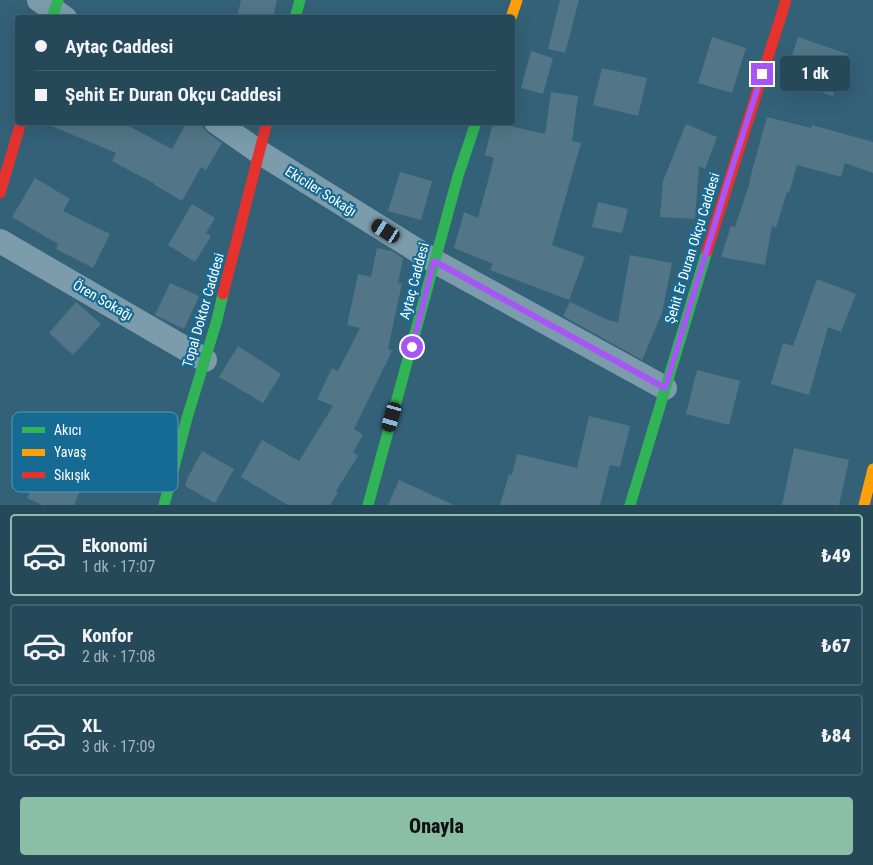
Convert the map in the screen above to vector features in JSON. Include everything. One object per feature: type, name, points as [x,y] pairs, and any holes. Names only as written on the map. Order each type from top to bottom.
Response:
[{"type":"street","points":[[297,15],[300,0]]},
{"type":"street","points":[[512,15],[517,0]]},
{"type":"street","name":"Şehit Er Duran Okçu Caddesi","points":[[630,505],[727,184],[786,0]]},
{"type":"street","points":[[0,192],[20,125]]},
{"type":"street","name":"Ekiciler Sokağı","points":[[220,125],[258,152],[434,261],[665,388]]},
{"type":"street","name":"Topal Doktor Caddesi","points":[[178,454],[217,320],[266,125]]},
{"type":"street","name":"Aytaç Caddesi","points":[[368,505],[417,330],[434,261],[458,176],[475,125]]},
{"type":"street","name":"Ören Sokağı","points":[[0,240],[205,360]]},
{"type":"street","points":[[864,505],[873,469]]},
{"type":"street","name":"Topal Doktor Caddesi","points":[[164,505],[168,492]]},
{"type":"building","points":[[241,0],[277,0],[274,15],[238,15]]},
{"type":"building","points":[[560,0],[579,0],[565,53],[548,49]]},
{"type":"building","points":[[712,37],[746,48],[732,93],[698,83]]},
{"type":"building","points":[[798,37],[848,54],[833,96],[784,80]]},
{"type":"building","points":[[531,51],[553,58],[543,94],[521,88]]},
{"type":"building","points":[[602,68],[647,78],[638,116],[593,105]]},
{"type":"building","points":[[551,92],[578,96],[572,141],[581,143],[552,245],[585,257],[569,300],[490,270],[493,264],[454,248],[464,212],[478,218],[494,158],[485,155],[492,125],[506,125],[545,134]]},
{"type":"building","points":[[767,117],[811,128],[812,125],[873,142],[873,173],[845,163],[841,177],[797,165],[776,228],[772,226],[765,265],[721,257],[731,226],[735,227],[750,182]]},
{"type":"building","points":[[686,124],[717,137],[705,169],[699,166],[695,219],[660,217],[663,181]]},
{"type":"building","points":[[49,125],[127,125],[172,149],[185,125],[200,125],[222,143],[206,170],[201,167],[182,201],[112,161],[116,153]]},
{"type":"building","points":[[400,172],[432,181],[421,220],[388,211]]},
{"type":"building","points":[[35,178],[70,199],[63,211],[110,234],[93,268],[56,249],[58,244],[12,217]]},
{"type":"building","points":[[598,202],[628,209],[622,233],[592,227]]},
{"type":"building","points":[[192,204],[215,218],[206,233],[211,236],[195,262],[168,245]]},
{"type":"building","points":[[377,248],[392,251],[403,258],[398,283],[402,283],[388,349],[392,351],[354,429],[363,435],[353,452],[358,456],[336,491],[338,492],[330,505],[288,505],[241,477],[262,440],[299,461],[333,406],[317,399],[332,368],[338,371],[360,328],[347,325],[358,274],[371,277]]},
{"type":"building","points":[[630,255],[672,263],[662,313],[642,360],[563,316],[570,302],[618,323]]},
{"type":"building","points":[[817,279],[856,294],[841,332],[828,327],[809,395],[771,384],[783,343],[793,346]]},
{"type":"building","points":[[170,283],[199,296],[184,329],[155,315]]},
{"type":"building","points":[[76,302],[101,324],[73,355],[49,333]]},
{"type":"building","points":[[238,346],[281,374],[263,403],[219,377]]},
{"type":"building","points":[[697,370],[740,381],[729,425],[686,414]]},
{"type":"building","points":[[589,416],[630,426],[620,467],[610,465],[600,505],[500,505],[509,474],[512,475],[517,454],[577,468]]},
{"type":"building","points":[[794,448],[849,460],[839,505],[782,505]]},
{"type":"building","points":[[202,451],[234,469],[215,503],[185,486]]},
{"type":"building","points":[[399,480],[454,505],[388,505]]},
{"type":"building","points":[[30,492],[80,492],[74,505],[42,505],[27,498]]},
{"type":"traffic: fast","points":[[53,15],[58,0]]},
{"type":"traffic: fast","points":[[296,15],[300,0]]},
{"type":"traffic: fast","points":[[368,505],[458,176],[475,125]]},
{"type":"traffic: fast","points":[[630,505],[707,251]]},
{"type":"traffic: fast","points":[[178,452],[223,294]]},
{"type":"traffic: fast","points":[[164,505],[167,492]]},
{"type":"traffic: slow","points":[[512,15],[517,0]]},
{"type":"traffic: slow","points":[[864,505],[873,469]]},
{"type":"traffic: jam","points":[[707,251],[786,0]]},
{"type":"traffic: jam","points":[[0,193],[20,125]]},
{"type":"traffic: jam","points":[[223,294],[266,125]]},
{"type":"route","points":[[412,347],[434,261],[665,388],[762,74]]}]
